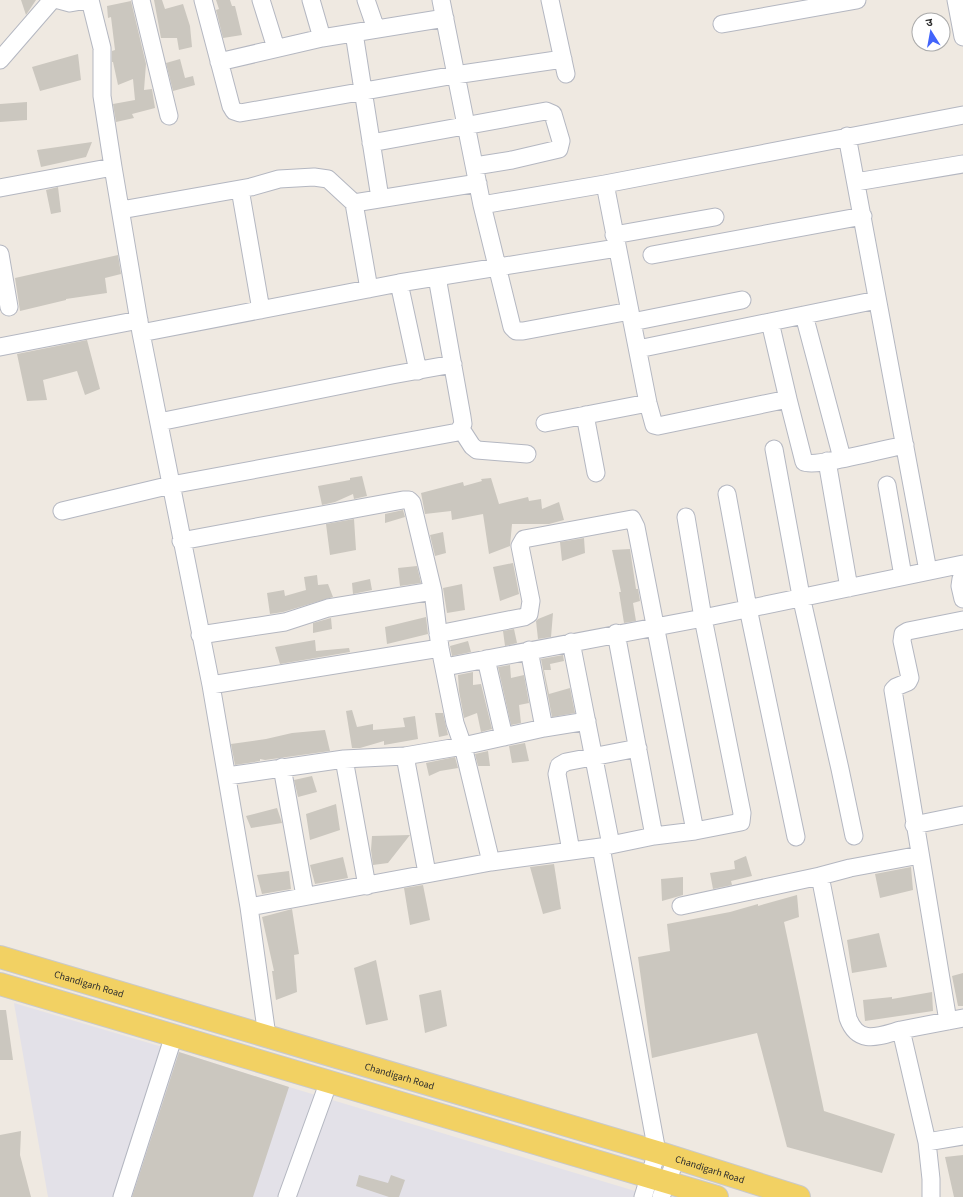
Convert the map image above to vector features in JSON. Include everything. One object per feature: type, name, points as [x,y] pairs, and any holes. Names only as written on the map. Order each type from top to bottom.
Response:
[{"type":"main road","name":"Chandigarh Road","points":[[0,957],[799,1197]]},
{"type":"main road","points":[[0,984],[329,1081],[659,1185],[717,1197]]},
{"type":"street","points":[[0,60],[52,0]]},
{"type":"street","points":[[59,0],[70,3],[87,0]]},
{"type":"street","points":[[90,0],[102,48],[102,96],[140,327],[181,541],[211,685],[249,906],[267,1036]]},
{"type":"street","points":[[141,0],[169,116]]},
{"type":"street","points":[[203,0],[231,106],[234,111],[240,113],[455,75],[564,67],[550,0]]},
{"type":"street","points":[[261,0],[276,48]]},
{"type":"street","points":[[311,0],[322,38]]},
{"type":"street","points":[[366,0],[376,29]]},
{"type":"street","points":[[441,0],[482,205],[510,322],[516,331],[742,300]]},
{"type":"street","points":[[722,24],[838,2],[857,0]]},
{"type":"street","points":[[956,0],[963,37]]},
{"type":"street","points":[[220,62],[322,38],[445,18]]},
{"type":"street","points":[[354,32],[380,198]]},
{"type":"street","points":[[371,143],[546,111],[553,114],[560,141],[558,149],[526,157],[475,166]]},
{"type":"street","points":[[482,205],[605,184],[847,136],[963,115]]},
{"type":"street","points":[[847,136],[928,572]]},
{"type":"street","points":[[856,182],[963,164]]},
{"type":"street","points":[[0,188],[113,167]]},
{"type":"street","points":[[121,210],[240,189],[280,179],[322,177],[334,184],[354,203],[369,289]]},
{"type":"street","points":[[354,203],[478,183]]},
{"type":"street","points":[[605,184],[648,403],[654,425],[658,426],[788,399]]},
{"type":"street","points":[[240,189],[261,310]]},
{"type":"street","points":[[652,255],[781,233],[863,216]]},
{"type":"street","points":[[0,347],[261,310],[399,283],[497,267],[716,217]]},
{"type":"street","points":[[0,254],[10,307]]},
{"type":"street","points":[[437,277],[462,417],[461,429],[472,446],[477,450],[527,454]]},
{"type":"street","points":[[399,283],[418,371]]},
{"type":"street","points":[[638,349],[877,300]]},
{"type":"street","points":[[804,315],[834,460],[849,588]]},
{"type":"street","points":[[770,322],[804,462],[808,464],[834,460],[904,445]]},
{"type":"street","points":[[159,422],[453,364]]},
{"type":"street","points":[[545,423],[648,403]]},
{"type":"street","points":[[585,415],[596,473]]},
{"type":"street","points":[[62,511],[171,485],[453,434],[461,429]]},
{"type":"street","points":[[774,449],[801,596],[854,836]]},
{"type":"street","points":[[887,485],[903,576]]},
{"type":"street","points":[[727,494],[748,608],[796,837]]},
{"type":"street","points":[[181,541],[409,500],[414,508],[433,591],[439,641],[455,723],[463,746],[491,862]]},
{"type":"street","points":[[249,906],[367,886],[427,873],[491,862],[606,846],[654,836],[695,831],[738,823],[742,818],[702,618],[686,517]]},
{"type":"street","points":[[211,685],[439,641],[524,617],[529,614],[531,601],[520,546],[524,539],[632,519],[636,527],[695,831]]},
{"type":"street","points":[[445,667],[616,633],[702,618],[801,596],[849,588],[963,564]]},
{"type":"street","points":[[963,577],[961,579],[960,586],[963,599]]},
{"type":"street","points":[[200,635],[285,622],[328,608],[433,591]]},
{"type":"street","points":[[820,876],[848,1018],[852,1029],[862,1036],[876,1037],[902,1030],[956,1020],[914,826],[893,690],[896,686],[908,682],[910,678],[902,641],[903,634],[908,631],[963,620]]},
{"type":"street","points":[[616,633],[654,836]]},
{"type":"street","points":[[571,642],[594,756],[606,846],[666,1156],[659,1185],[643,1197]]},
{"type":"street","points":[[529,650],[544,728]]},
{"type":"street","points":[[486,659],[504,737]]},
{"type":"street","points":[[227,776],[344,759],[405,756],[463,746],[544,728],[587,721]]},
{"type":"street","points":[[571,850],[557,774],[559,766],[566,762],[638,748]]},
{"type":"street","points":[[405,756],[427,873]]},
{"type":"street","points":[[344,759],[367,886]]},
{"type":"street","points":[[282,767],[305,896]]},
{"type":"street","points":[[914,826],[963,816]]},
{"type":"street","points":[[681,906],[820,876],[850,868],[920,855]]},
{"type":"street","points":[[902,1030],[927,1142],[931,1179],[930,1197]]},
{"type":"street","points":[[122,1197],[174,1035]]},
{"type":"street","points":[[287,1197],[329,1081]]},
{"type":"street","points":[[927,1142],[963,1136]]},
{"type":"shaded area","points":[[14,1003],[176,1051],[289,1087],[655,1197],[48,1197]]},
{"type":"building","points":[[21,0],[36,0],[26,15]]},
{"type":"building","points":[[154,0],[162,0],[165,9],[183,4],[190,26],[192,47],[179,50],[177,38],[161,38]]},
{"type":"building","points":[[216,0],[230,0],[232,6],[235,6],[242,35],[223,38],[216,10],[219,9]]},
{"type":"building","points":[[131,1],[146,64],[144,90],[152,89],[155,108],[132,114],[134,118],[116,122],[113,104],[135,100],[133,79],[118,85],[112,62],[112,51],[115,50],[111,17],[108,18],[107,6]]},
{"type":"building","points":[[78,54],[81,80],[40,91],[32,67]]},
{"type":"building","points":[[180,59],[185,78],[193,76],[195,85],[173,91],[166,63]]},
{"type":"building","points":[[27,102],[27,120],[0,122],[0,104]]},
{"type":"building","points":[[92,142],[86,157],[41,167],[37,150]]},
{"type":"building","points":[[58,187],[61,212],[51,214],[46,190]]},
{"type":"building","points":[[118,255],[121,274],[105,278],[107,293],[66,299],[20,311],[15,278]]},
{"type":"building","points":[[87,340],[100,389],[85,395],[77,371],[43,380],[47,400],[27,401],[17,354]]},
{"type":"building","points":[[362,476],[367,496],[354,499],[353,494],[335,502],[322,505],[318,486],[350,480],[350,478]]},
{"type":"building","points":[[491,478],[499,504],[528,497],[529,501],[541,499],[542,509],[559,502],[564,520],[549,524],[512,524],[510,546],[489,554],[483,514],[452,520],[451,511],[425,514],[421,493],[463,482],[464,486],[482,481],[481,479]]},
{"type":"building","points":[[403,510],[405,517],[385,523],[385,514]]},
{"type":"building","points":[[354,519],[356,550],[330,555],[326,524]]},
{"type":"building","points":[[443,532],[446,553],[435,556],[430,535]]},
{"type":"building","points":[[584,538],[585,553],[562,561],[560,542]]},
{"type":"building","points":[[630,549],[636,589],[638,589],[640,601],[633,603],[636,621],[624,623],[619,592],[621,592],[612,550]]},
{"type":"building","points":[[513,563],[519,594],[500,601],[493,567]]},
{"type":"building","points":[[417,566],[421,583],[400,586],[398,568]]},
{"type":"building","points":[[317,575],[318,585],[328,584],[333,597],[283,612],[270,614],[267,593],[284,590],[285,596],[306,590],[304,577]]},
{"type":"building","points":[[370,579],[372,590],[353,594],[352,583]]},
{"type":"building","points":[[462,584],[465,610],[447,613],[443,588]]},
{"type":"building","points":[[553,613],[551,637],[538,639],[536,621]]},
{"type":"building","points":[[426,617],[428,634],[387,644],[385,627]]},
{"type":"building","points":[[331,618],[332,629],[313,633],[313,623]]},
{"type":"building","points":[[514,629],[517,643],[505,646],[503,631]]},
{"type":"building","points":[[315,640],[316,651],[349,648],[350,652],[280,664],[275,647]]},
{"type":"building","points":[[468,641],[471,652],[452,656],[450,646]]},
{"type":"building","points":[[563,655],[564,661],[550,664],[551,670],[544,670],[549,694],[570,688],[575,713],[552,717],[541,659]]},
{"type":"building","points":[[510,665],[511,678],[524,675],[529,703],[519,705],[521,723],[511,725],[498,667]]},
{"type":"building","points":[[473,672],[473,685],[481,684],[492,729],[481,732],[477,713],[464,718],[459,691],[458,675]]},
{"type":"building","points":[[352,710],[357,727],[373,724],[373,730],[405,727],[403,718],[415,716],[418,739],[384,745],[384,741],[360,748],[352,748],[346,711]]},
{"type":"building","points":[[435,713],[443,713],[448,735],[439,737]]},
{"type":"building","points":[[325,730],[330,751],[265,760],[260,759],[260,761],[235,765],[231,744],[266,739],[292,733]]},
{"type":"building","points":[[525,743],[529,761],[512,763],[509,746]]},
{"type":"building","points":[[488,751],[490,766],[478,766],[475,754]]},
{"type":"building","points":[[455,757],[458,768],[440,771],[429,776],[426,763]]},
{"type":"building","points":[[312,776],[317,792],[298,797],[294,780]]},
{"type":"building","points":[[336,804],[340,830],[310,840],[306,814]]},
{"type":"building","points":[[277,808],[282,823],[251,828],[246,816]]},
{"type":"building","points":[[410,835],[388,863],[373,865],[371,850],[372,836]]},
{"type":"building","points":[[746,856],[752,876],[731,881],[732,885],[713,889],[710,873],[735,869],[734,861]]},
{"type":"building","points":[[343,857],[348,878],[315,884],[310,865]]},
{"type":"building","points":[[554,864],[561,909],[543,914],[530,867]]},
{"type":"building","points":[[911,867],[913,890],[880,898],[875,874]]},
{"type":"building","points":[[289,871],[291,889],[262,894],[257,875]]},
{"type":"building","points":[[683,877],[683,895],[662,901],[661,879]]},
{"type":"building","points":[[423,885],[430,920],[410,925],[404,888]]},
{"type":"building","points":[[797,895],[799,917],[784,922],[824,1111],[895,1134],[882,1173],[787,1147],[757,1033],[652,1058],[638,957],[670,951],[667,924],[730,912],[758,904],[758,906]]},
{"type":"building","points":[[292,909],[299,954],[294,955],[297,992],[276,1000],[272,971],[274,971],[262,917]]},
{"type":"building","points":[[879,933],[887,967],[852,973],[847,940]]},
{"type":"building","points":[[376,960],[388,1020],[366,1025],[354,968]]},
{"type":"building","points":[[963,973],[963,1006],[958,1006],[952,976]]},
{"type":"building","points":[[441,990],[447,1026],[425,1033],[419,995]]},
{"type":"building","points":[[932,992],[933,1011],[865,1021],[863,1000],[892,997],[892,999]]},
{"type":"building","points":[[0,1010],[6,1010],[13,1060],[0,1060]]},
{"type":"building","points":[[179,1052],[289,1087],[253,1197],[132,1197]]},
{"type":"building","points":[[21,1131],[20,1155],[31,1197],[0,1197],[0,1135]]},
{"type":"building","points":[[963,1155],[963,1197],[954,1197],[945,1157]]},
{"type":"building","points":[[359,1175],[388,1183],[391,1175],[405,1180],[399,1197],[389,1197],[356,1186]]}]
